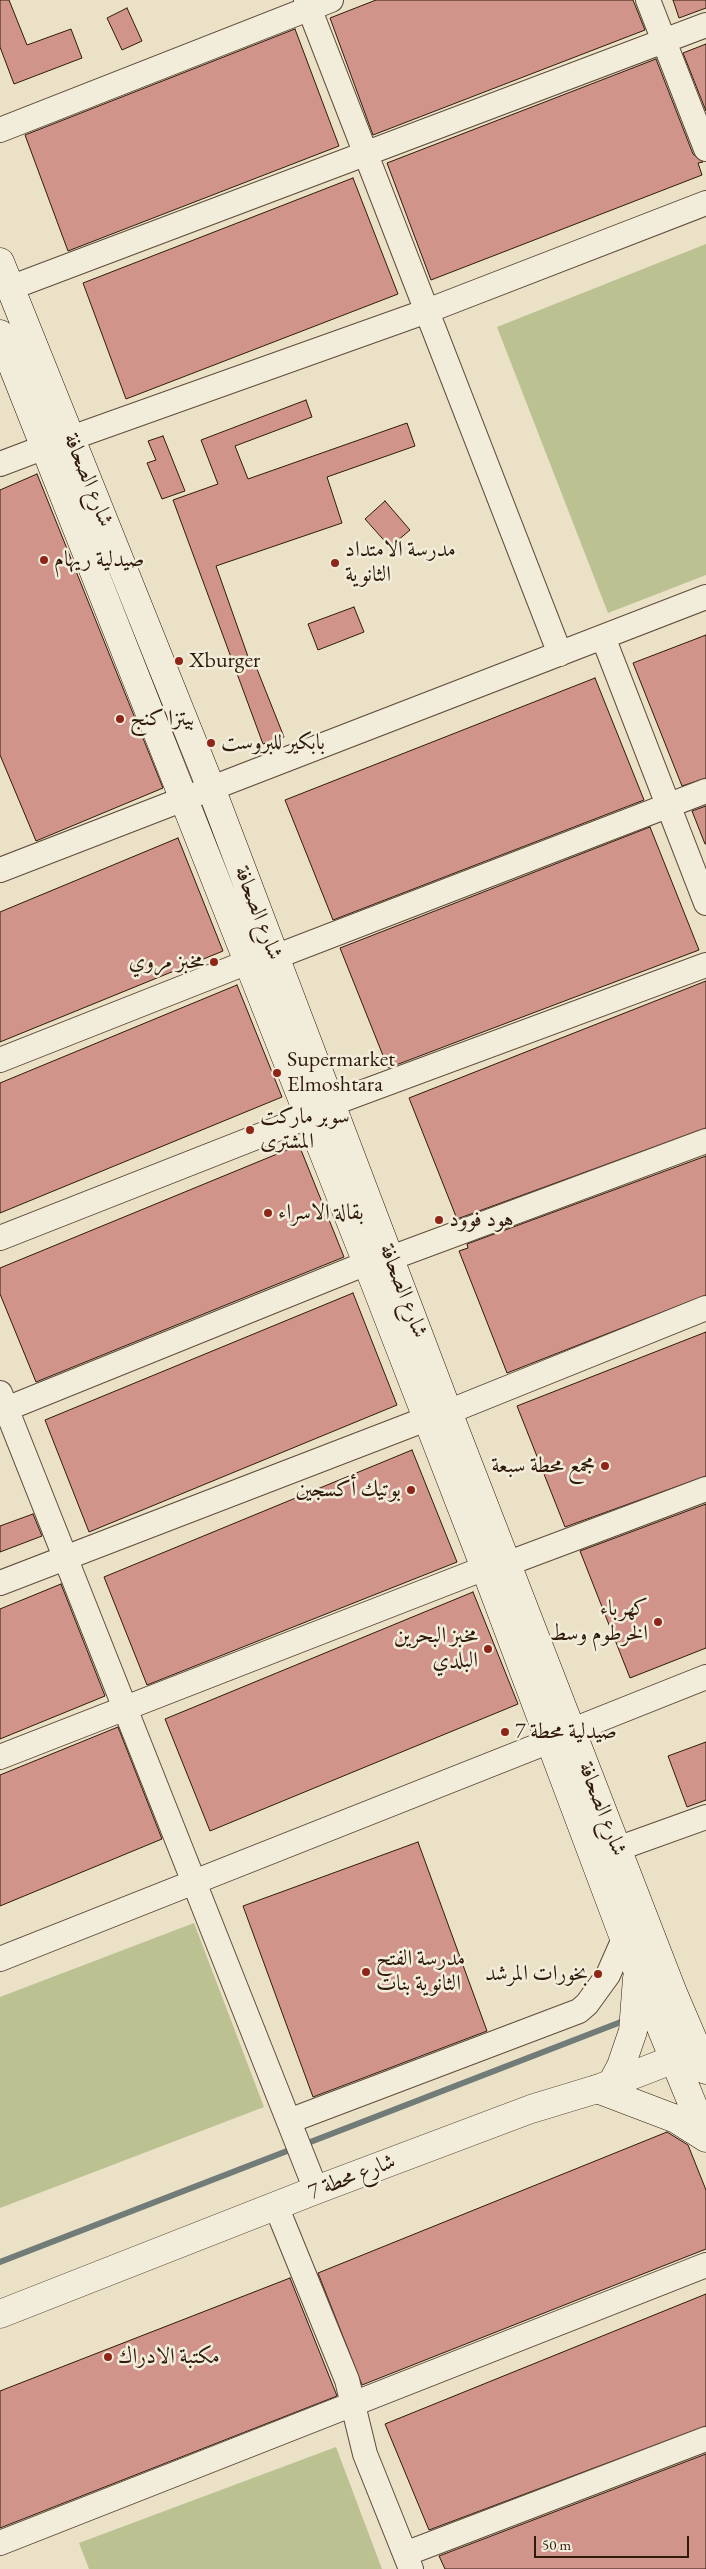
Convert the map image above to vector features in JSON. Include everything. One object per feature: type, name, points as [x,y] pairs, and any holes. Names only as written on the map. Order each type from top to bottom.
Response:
[{"type":"main road","name":"شارع الصحافة","points":[[0,262],[211,788],[275,957],[320,1110]]},
{"type":"main road","name":"شارع الصحافة","points":[[0,334],[248,962],[320,1110],[379,1261],[561,1735],[624,1938],[638,1971],[696,2056]]},
{"type":"main road","name":"شارع الصحافة","points":[[561,1735],[617,1849],[696,2056],[706,2138]]},
{"type":"main road","points":[[638,1971],[633,2031],[622,2066],[604,2086],[676,2119],[706,2138]]},
{"type":"main road","points":[[673,1993],[690,2004],[706,2011]]},
{"type":"main road","name":"شارع محطة 7","points":[[0,2314],[316,2190],[531,2110],[696,2056]]},
{"type":"street","points":[[648,0],[706,149]]},
{"type":"street","points":[[0,130],[316,3],[364,153],[560,654]]},
{"type":"street","points":[[10,288],[706,25]]},
{"type":"street","points":[[71,438],[427,311],[706,203]]},
{"type":"street","points":[[0,464],[45,446]]},
{"type":"street","points":[[2,861],[184,800],[706,597]]},
{"type":"street","points":[[603,637],[706,903]]},
{"type":"street","points":[[275,957],[706,791]]},
{"type":"street","points":[[0,1060],[248,962]]},
{"type":"street","points":[[0,1238],[320,1110],[706,966]]},
{"type":"street","points":[[316,2190],[3,1401],[706,1141]]},
{"type":"street","points":[[0,1583],[437,1415],[706,1308]]},
{"type":"street","points":[[0,1757],[497,1566],[706,1489]]},
{"type":"street","points":[[0,1959],[706,1677]]},
{"type":"street","points":[[617,1849],[706,1817]]},
{"type":"street","points":[[290,2121],[579,2011],[587,2004],[608,1975],[639,1905]]},
{"type":"street","points":[[276,2206],[347,2380],[365,2454],[408,2561],[706,2439]]},
{"type":"street","points":[[0,2544],[706,2265]]},
{"type":"green space","points":[[706,244],[706,575],[608,613],[497,327]]},
{"type":"green space","points":[[194,1923],[264,2107],[0,2208],[0,1997]]},
{"type":"green space","points":[[336,2447],[382,2569],[89,2569],[79,2543]]},
{"type":"building","points":[[0,0],[9,0],[27,45],[71,29],[82,58],[14,84],[0,47]]},
{"type":"building","points":[[376,0],[633,0],[645,30],[373,135],[330,18]]},
{"type":"building","points":[[673,0],[706,0],[706,8],[679,18]]},
{"type":"building","points":[[127,8],[142,41],[122,50],[107,18]]},
{"type":"building","points":[[295,29],[339,146],[68,251],[25,135]]},
{"type":"building","points":[[706,44],[706,111],[683,53]]},
{"type":"building","points":[[656,59],[693,154],[703,162],[698,163],[702,175],[431,280],[387,163]]},
{"type":"building","points":[[353,178],[398,294],[126,399],[83,283]]},
{"type":"building","points":[[306,400],[312,417],[235,446],[248,479],[407,423],[415,446],[327,477],[342,523],[216,566],[251,665],[255,664],[284,737],[263,744],[173,500],[218,484],[201,440]]},
{"type":"building","points":[[163,436],[185,491],[162,499],[147,463],[156,460],[148,441]]},
{"type":"building","points":[[37,474],[163,788],[36,841],[0,755],[0,490]]},
{"type":"building","points":[[385,501],[410,530],[390,547],[365,519]]},
{"type":"building","points":[[354,607],[364,632],[318,650],[308,624]]},
{"type":"building","points":[[706,635],[706,778],[682,786],[633,663]]},
{"type":"building","points":[[595,678],[644,800],[333,920],[285,800]]},
{"type":"building","points":[[706,806],[706,844],[705,844],[692,811]]},
{"type":"building","points":[[650,827],[699,950],[388,1068],[340,948]]},
{"type":"building","points":[[178,838],[223,951],[0,1042],[0,912]]},
{"type":"building","points":[[706,981],[706,1128],[457,1219],[409,1098]]},
{"type":"building","points":[[237,985],[282,1097],[0,1213],[0,1083]]},
{"type":"building","points":[[299,1145],[344,1257],[36,1382],[0,1294],[0,1268]]},
{"type":"building","points":[[706,1156],[706,1295],[507,1373],[459,1251],[468,1248],[467,1244]]},
{"type":"building","points":[[353,1293],[397,1405],[89,1532],[45,1420]]},
{"type":"building","points":[[706,1332],[706,1476],[565,1527],[517,1406]]},
{"type":"building","points":[[412,1450],[457,1562],[147,1685],[104,1577]]},
{"type":"building","points":[[706,1504],[706,1648],[630,1678],[580,1551]]},
{"type":"building","points":[[33,1514],[42,1536],[0,1552],[0,1526]]},
{"type":"building","points":[[61,1584],[105,1696],[0,1739],[0,1609]]},
{"type":"building","points":[[473,1592],[518,1704],[210,1831],[165,1719]]},
{"type":"building","points":[[118,1727],[162,1839],[0,1906],[0,1775]]},
{"type":"building","points":[[706,1742],[706,1800],[687,1807],[668,1756]]},
{"type":"building","name":"مدرسة الفتح الثانوية بنات","points":[[418,1842],[487,2031],[313,2097],[243,1906]]},
{"type":"building","points":[[667,2132],[688,2145],[706,2190],[706,2249],[362,2385],[318,2273]]},
{"type":"building","points":[[290,2278],[337,2396],[0,2528],[0,2391]]},
{"type":"building","points":[[706,2294],[706,2426],[429,2530],[385,2424]]},
{"type":"building","points":[[706,2454],[706,2569],[445,2569],[439,2556]]},
{"type":"waterway","points":[[0,2262],[626,2020]]},
{"type":"place","name":"صيدلية ريهام","points":[[44,560]]},
{"type":"place","name":"مدرسة الامتداد الثانوية","points":[[335,563]]},
{"type":"place","name":"Xburger","points":[[179,661]]},
{"type":"place","name":"بيتزا كنج","points":[[120,719]]},
{"type":"place","name":"بابكير للبروست","points":[[211,743]]},
{"type":"place","name":"مخبز مروي","points":[[214,962]]},
{"type":"place","name":"Supermarket Elmoshtara","points":[[277,1073]]},
{"type":"place","name":"سوبر ماركت المشترى","points":[[250,1130]]},
{"type":"place","name":"بقالة الاسراء","points":[[268,1213]]},
{"type":"place","name":"هود فوود","points":[[439,1220]]},
{"type":"place","name":"مجمع محطة سبعة","points":[[605,1466]]},
{"type":"place","name":"بوتيك أكسجين","points":[[411,1490]]},
{"type":"place","name":"كهرباء الخرطوم وسط","points":[[658,1622]]},
{"type":"place","name":"مخبز البحرين البلدي","points":[[488,1649]]},
{"type":"place","name":"صيدلية محطة 7","points":[[505,1732]]},
{"type":"place","name":"مدرسة الفتح الثانوية بنات","points":[[366,1972]]},
{"type":"place","name":"بخورات المرشد","points":[[598,1974]]},
{"type":"place","name":"مكتبة الادراك","points":[[108,2357]]}]
